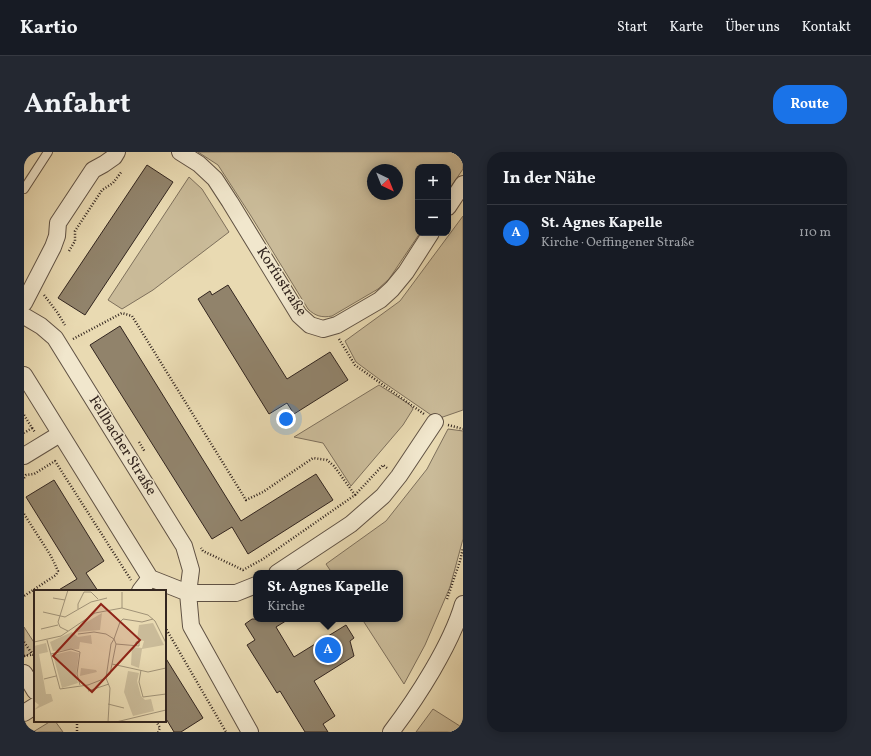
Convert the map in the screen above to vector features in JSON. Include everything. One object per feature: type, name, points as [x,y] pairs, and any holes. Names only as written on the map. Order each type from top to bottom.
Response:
[{"type":"street","name":"Korfustraße","points":[[180,152],[199,164],[215,179],[299,315],[310,325],[323,329],[331,327]]},
{"type":"street","points":[[24,303],[53,247],[57,236],[58,223],[93,170],[114,157],[121,158]]},
{"type":"street","points":[[451,202],[463,184]]},
{"type":"street","points":[[331,327],[380,300],[392,289],[406,272],[429,236]]},
{"type":"street","name":"Fellbacher Straße","points":[[24,316],[41,326],[55,338],[184,546],[190,570],[188,593],[191,626],[250,732]]},
{"type":"street","points":[[24,376],[150,578],[188,593],[236,593],[253,586]]},
{"type":"street","points":[[282,570],[351,524],[383,496],[399,476],[435,422]]},
{"type":"street","points":[[24,456],[60,434]]},
{"type":"street","points":[[137,587],[150,578]]},
{"type":"street","points":[[391,732],[402,718],[434,667],[448,641],[463,604]]},
{"type":"street","points":[[34,658],[24,673],[34,689]]},
{"type":"street","points":[[24,712],[34,707]]},
{"type":"lane","points":[[24,189],[48,152]]},
{"type":"path","points":[[67,254],[75,241],[75,231],[102,190],[113,183],[121,158]]},
{"type":"path","points":[[43,293],[65,326]]},
{"type":"path","points":[[72,339],[122,313],[132,316],[246,500],[263,492],[313,458],[327,460],[334,466],[355,495]]},
{"type":"path","points":[[331,327],[355,365],[435,422]]},
{"type":"path","points":[[69,332],[77,346]]},
{"type":"path","points":[[24,415],[32,428],[24,433]]},
{"type":"path","points":[[138,441],[147,454]]},
{"type":"path","points":[[24,478],[26,475],[34,474],[55,461],[137,587]]},
{"type":"path","points":[[199,544],[203,551],[243,570],[263,559],[355,495],[384,465],[399,476]]},
{"type":"path","points":[[24,514],[51,556],[58,570],[56,575],[24,596]]},
{"type":"path","points":[[445,605],[463,548]]},
{"type":"path","points":[[166,629],[226,732]]},
{"type":"path","points":[[24,642],[34,658]]},
{"type":"path","points":[[24,656],[34,658]]},
{"type":"path","points":[[157,722],[160,728],[158,732]]},
{"type":"shaded area","points":[[198,152],[459,152],[463,155],[463,169],[451,187],[451,164],[415,164],[415,236],[418,236],[389,279],[378,289],[332,316],[319,316],[308,309],[218,165]]},
{"type":"shaded area","points":[[189,177],[202,189],[229,232],[153,290],[122,309],[108,300]]},
{"type":"shaded area","points":[[463,216],[463,410],[437,419],[356,362],[345,341],[400,301],[448,236],[451,236],[451,232]]},
{"type":"shaded area","points":[[379,385],[409,404],[413,409],[403,425],[351,486],[323,443],[294,437]]},
{"type":"shaded area","points":[[448,429],[463,431],[463,539],[450,587],[425,645],[404,684],[364,622],[403,622],[403,570],[330,570],[326,564],[386,521],[427,469]]},
{"type":"shaded area","points":[[24,627],[34,642],[34,651],[24,657]]},
{"type":"shaded area","points":[[433,709],[463,728],[463,732],[416,732]]},
{"type":"shaded area","points":[[49,722],[56,722],[63,732],[33,732]]},
{"type":"building","points":[[147,165],[173,182],[85,315],[58,298]]},
{"type":"building","points":[[228,285],[287,379],[330,352],[348,380],[294,414],[287,403],[269,414],[198,299],[210,291],[212,295]]},
{"type":"building","points":[[120,326],[241,521],[316,474],[333,500],[248,554],[232,527],[212,539],[90,345]]},
{"type":"building","points":[[54,480],[104,561],[86,573],[97,590],[59,590],[77,579],[26,497]]},
{"type":"building","points":[[252,619],[253,622],[284,622],[276,627],[294,657],[346,625],[354,638],[350,641],[354,656],[314,681],[335,716],[323,724],[328,732],[305,732],[280,691],[277,693],[247,645],[255,640],[245,624]]},
{"type":"building","points":[[166,659],[203,718],[181,732],[174,732],[166,719]]},
{"type":"place","name":"St. Agnes Kapelle","points":[[328,650]]}]
